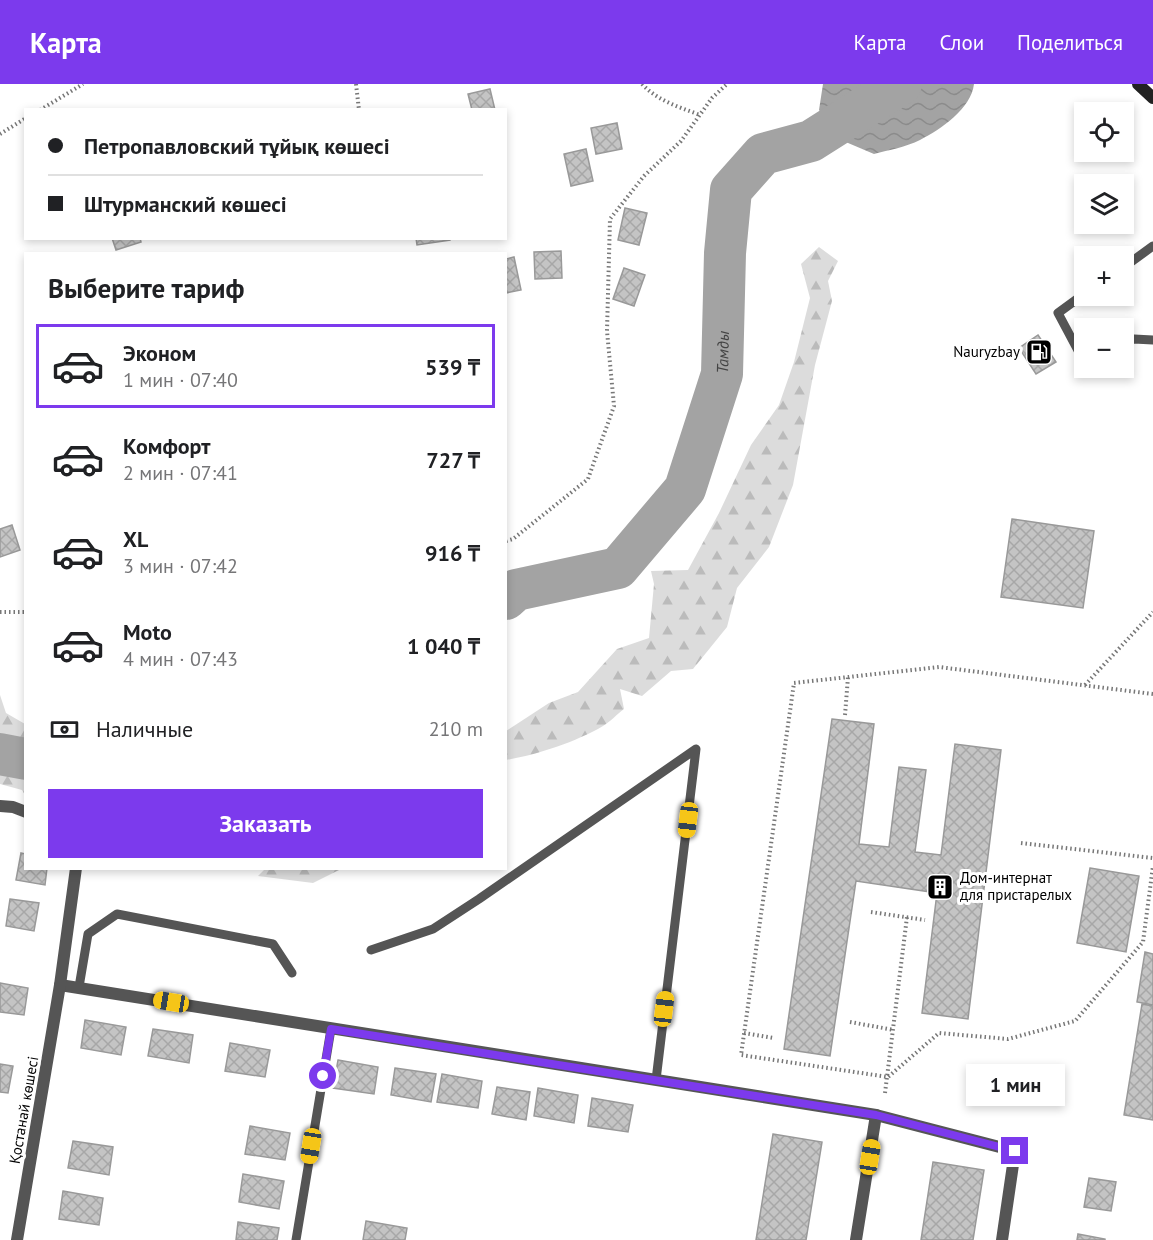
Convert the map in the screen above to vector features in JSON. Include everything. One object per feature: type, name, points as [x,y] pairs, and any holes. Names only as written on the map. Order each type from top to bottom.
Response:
[{"type":"main road","points":[[1138,84],[1153,98]]},
{"type":"street","points":[[0,806],[24,811]]},
{"type":"street","name":"Қостанай көшесі","points":[[17,1240],[60,985],[76,870]]},
{"type":"street","points":[[60,985],[876,1115],[1015,1151],[1002,1240]]},
{"type":"street","points":[[856,1240],[876,1115]]},
{"type":"lane","points":[[1134,260],[1153,246]]},
{"type":"lane","points":[[1074,301],[1058,313],[1074,343]]},
{"type":"lane","points":[[1134,339],[1153,340]]},
{"type":"lane","points":[[371,950],[433,929],[696,749],[656,1080]]},
{"type":"lane","points":[[79,987],[88,934],[117,914],[273,944],[292,973]]},
{"type":"lane","points":[[296,1240],[331,1029]]},
{"type":"path","points":[[43,108],[82,84]]},
{"type":"path","points":[[356,84],[359,108]]},
{"type":"path","points":[[642,84],[651,94],[700,115]]},
{"type":"path","points":[[507,540],[513,539],[588,479],[615,406],[607,331],[610,219],[644,176],[681,141],[712,98],[728,84]]},
{"type":"path","points":[[0,134],[24,119]]},
{"type":"path","points":[[0,612],[24,612]]},
{"type":"path","points":[[1085,685],[1153,612]]},
{"type":"path","points":[[1153,694],[939,667],[794,683],[741,1055],[888,1077],[939,1033],[1008,1040],[1075,1021],[1143,942],[1153,866]]},
{"type":"path","points":[[845,715],[848,677]]},
{"type":"path","points":[[1021,843],[1153,858]]},
{"type":"path","points":[[872,912],[925,920]]},
{"type":"path","points":[[885,1093],[908,917]]},
{"type":"path","points":[[850,1022],[894,1030]]},
{"type":"path","points":[[744,1033],[773,1038]]},
{"type":"green space","points":[[819,247],[838,261],[828,281],[832,301],[815,365],[793,485],[769,547],[737,588],[727,627],[693,669],[671,671],[642,696],[620,689],[624,709],[603,726],[556,747],[507,760],[507,730],[549,703],[578,692],[617,649],[649,638],[654,584],[651,571],[688,570],[719,513],[751,445],[779,405],[794,362],[810,298],[801,264]]},
{"type":"green space","points":[[0,695],[6,713],[24,723],[24,744],[0,742]]},
{"type":"green space","points":[[0,763],[24,768],[24,793],[22,790],[0,784]]},
{"type":"green space","points":[[264,870],[339,870],[313,883],[258,876]]},
{"type":"water","points":[[823,84],[974,84],[972,93],[961,110],[937,130],[909,145],[874,154],[841,140],[819,110]]},
{"type":"building","points":[[490,89],[495,108],[472,108],[468,94]]},
{"type":"building","points":[[617,123],[622,149],[596,154],[591,128]]},
{"type":"building","points":[[586,149],[593,181],[571,186],[564,154]]},
{"type":"building","points":[[625,208],[647,213],[639,245],[618,240]]},
{"type":"building","points":[[113,240],[140,240],[141,242],[116,250]]},
{"type":"building","points":[[416,240],[450,240],[417,245]]},
{"type":"building","points":[[561,251],[562,278],[535,279],[534,252]]},
{"type":"building","points":[[514,257],[521,290],[507,293],[507,259]]},
{"type":"building","points":[[624,268],[645,275],[634,306],[613,299]]},
{"type":"building","points":[[1038,335],[1056,362],[1036,374],[1019,348]]},
{"type":"building","points":[[1012,519],[1094,531],[1083,608],[1001,597]]},
{"type":"building","points":[[12,525],[20,550],[0,557],[0,529]]},
{"type":"building","name":"Дом-интернат для пристарелых","points":[[832,719],[874,724],[859,844],[889,847],[899,767],[926,770],[915,852],[941,855],[955,744],[1001,750],[968,1019],[922,1013],[937,893],[856,881],[830,1056],[784,1049]]},
{"type":"building","points":[[21,853],[24,854],[24,870],[47,870],[45,885],[16,880]]},
{"type":"building","points":[[1090,868],[1139,876],[1126,952],[1077,943]]},
{"type":"building","points":[[10,899],[39,903],[34,931],[6,926]]},
{"type":"building","points":[[1145,952],[1153,954],[1153,1005],[1137,1002]]},
{"type":"building","points":[[0,983],[28,988],[24,1015],[0,1012]]},
{"type":"building","points":[[1142,1004],[1153,1006],[1153,1120],[1124,1115]]},
{"type":"building","points":[[85,1020],[126,1027],[121,1055],[81,1048]]},
{"type":"building","points":[[153,1029],[193,1035],[189,1063],[148,1056]]},
{"type":"building","points":[[230,1043],[270,1050],[265,1077],[225,1071]]},
{"type":"building","points":[[338,1060],[378,1067],[374,1094],[333,1088]]},
{"type":"building","points":[[0,1064],[13,1066],[8,1093],[0,1092]]},
{"type":"building","points":[[395,1068],[436,1074],[431,1102],[391,1095]]},
{"type":"building","points":[[442,1074],[482,1081],[478,1108],[437,1102]]},
{"type":"building","points":[[497,1087],[530,1092],[526,1120],[492,1114]]},
{"type":"building","points":[[538,1088],[578,1095],[574,1123],[534,1116]]},
{"type":"building","points":[[592,1098],[633,1105],[628,1132],[588,1126]]},
{"type":"building","points":[[250,1126],[290,1133],[285,1160],[245,1154]]},
{"type":"building","points":[[773,1134],[822,1142],[806,1240],[756,1240]]},
{"type":"building","points":[[73,1141],[113,1147],[109,1175],[68,1168]]},
{"type":"building","points":[[933,1162],[984,1170],[973,1240],[921,1240]]},
{"type":"building","points":[[243,1174],[284,1181],[279,1209],[239,1202]]},
{"type":"building","points":[[1089,1178],[1116,1182],[1111,1211],[1084,1207]]},
{"type":"building","points":[[63,1191],[103,1198],[99,1225],[59,1219]]},
{"type":"building","points":[[366,1221],[407,1228],[405,1240],[363,1240]]},
{"type":"building","points":[[238,1222],[279,1228],[277,1240],[236,1240]]},
{"type":"building","points":[[1078,1234],[1105,1239],[1105,1240],[1077,1240]]},
{"type":"waterway","name":"Тамды","points":[[507,598],[516,590],[618,568],[685,489],[722,374],[725,253],[731,190],[763,154],[811,141],[901,84]]},
{"type":"waterway","name":"Тамды","points":[[0,754],[24,759]]},
{"type":"place","name":"Nauryzbay","points":[[1039,352]]},
{"type":"place","name":"Дом-интернат для пристарелых","points":[[940,887]]},
{"type":"route","points":[[323,1076],[331,1029],[876,1115],[1015,1151]]}]
